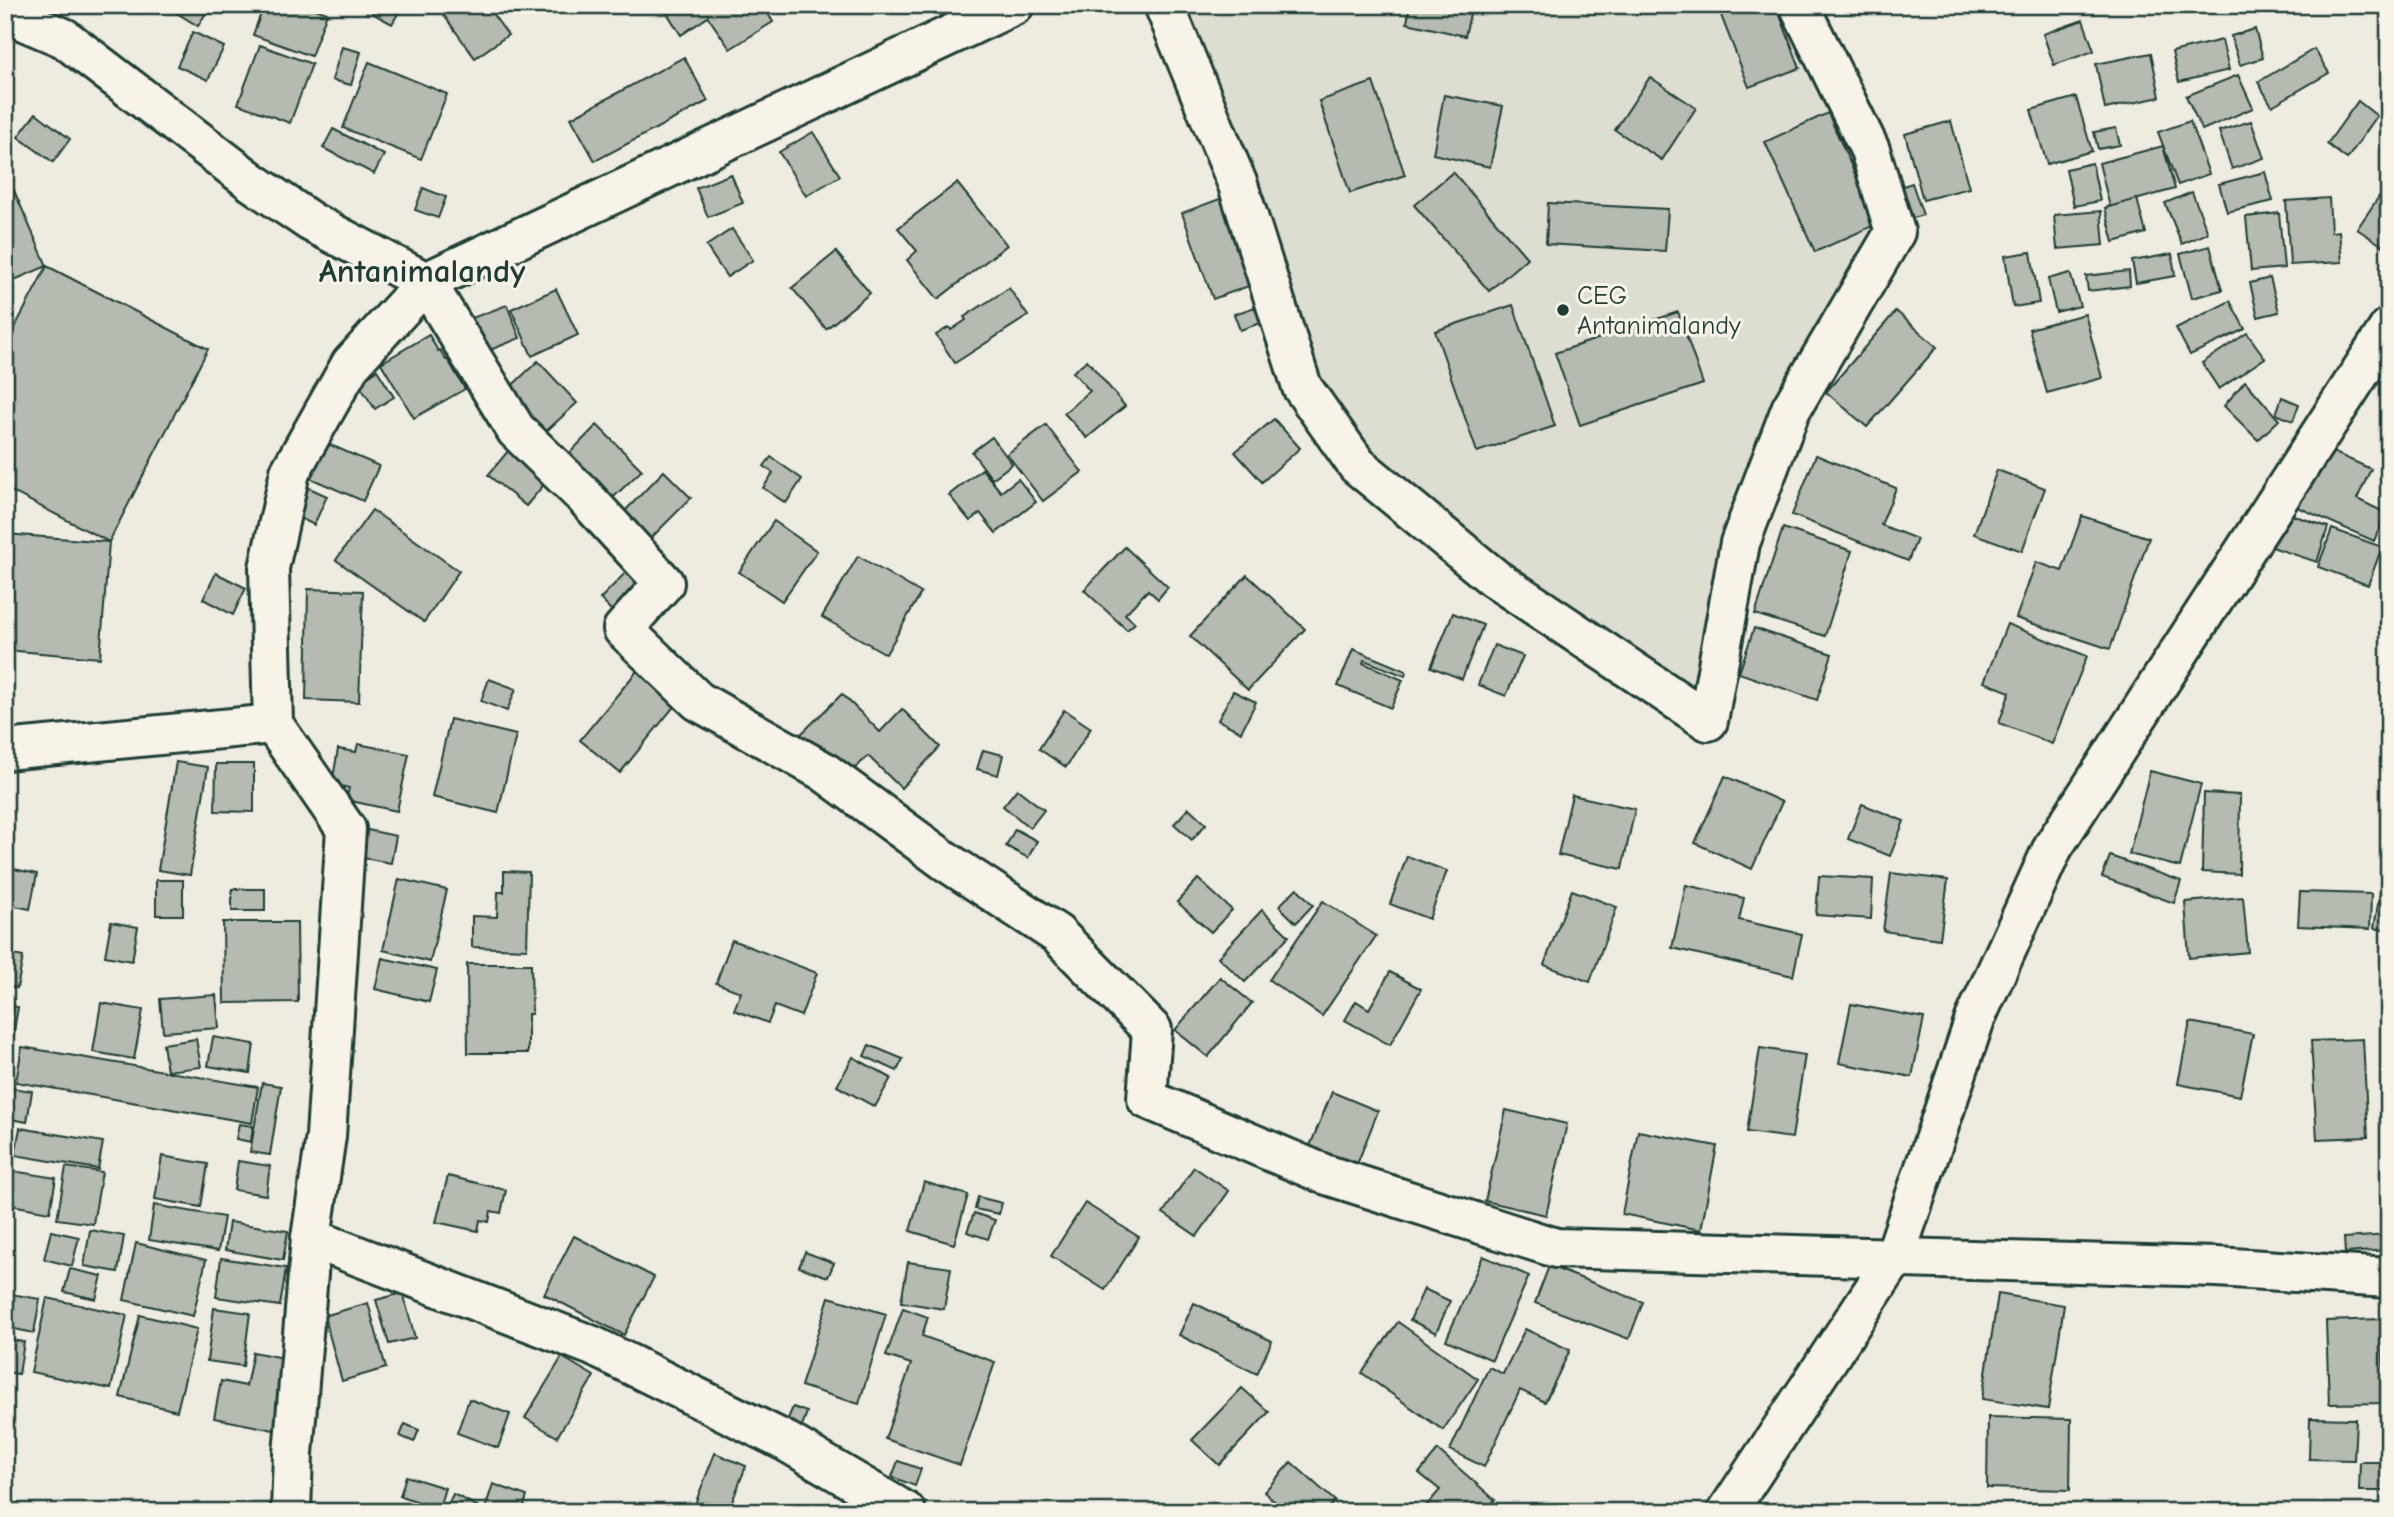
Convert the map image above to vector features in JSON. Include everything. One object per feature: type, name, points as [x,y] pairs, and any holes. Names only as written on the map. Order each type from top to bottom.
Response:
[{"type":"street","points":[[291,1512],[293,1454],[311,1238],[326,1136],[346,829],[273,724],[269,568],[290,471],[351,364],[426,282],[1014,5]]},
{"type":"street","points":[[1164,5],[1238,185],[1301,387],[1357,465],[1494,578],[1708,721],[1740,543],[1791,409],[1895,232],[1870,150],[1799,5]]},
{"type":"street","points":[[5,13],[64,38],[252,182],[311,222],[426,282],[516,430],[583,495],[664,583],[623,629],[698,701],[823,771],[944,860],[1057,934],[1152,1030],[1147,1099],[1324,1174],[1556,1248],[2217,1267],[2389,1278]]},
{"type":"street","points":[[1727,1512],[1895,1259],[1975,1019],[2053,847],[2389,328]]},
{"type":"street","points":[[5,750],[273,724]]},
{"type":"street","points":[[311,1238],[593,1346],[787,1442],[906,1512]]},
{"type":"shaded area","name":"CEG Antanimalandy","points":[[1164,5],[1799,5],[1895,232],[1791,409],[1708,721],[1494,578],[1302,387]]},
{"type":"building","points":[[164,5],[211,5],[198,26]]},
{"type":"building","points":[[264,5],[305,5],[327,13],[311,56],[253,35]]},
{"type":"building","points":[[376,5],[403,5],[392,24],[372,13]]},
{"type":"building","points":[[456,5],[486,5],[508,35],[475,58],[443,14]]},
{"type":"building","points":[[668,5],[763,5],[773,22],[730,49],[708,17],[681,35],[664,8]]},
{"type":"building","points":[[1410,5],[1472,5],[1465,36],[1407,23]]},
{"type":"building","points":[[1717,5],[1776,5],[1800,68],[1749,87]]},
{"type":"building","points":[[2083,20],[2094,51],[2054,65],[2043,34]]},
{"type":"building","points":[[2255,29],[2263,58],[2240,65],[2231,36]]},
{"type":"building","points":[[193,32],[224,47],[208,80],[177,66]]},
{"type":"building","points":[[2222,40],[2229,70],[2179,82],[2172,52]]},
{"type":"building","points":[[260,45],[312,64],[290,123],[238,104]]},
{"type":"building","points":[[342,47],[361,52],[351,85],[332,80]]},
{"type":"building","points":[[2314,49],[2329,73],[2272,106],[2258,82]]},
{"type":"building","points":[[2151,53],[2160,97],[2105,109],[2096,64]]},
{"type":"building","points":[[684,57],[708,101],[595,161],[571,118]]},
{"type":"building","points":[[369,62],[447,94],[421,159],[343,128]]},
{"type":"building","points":[[2238,75],[2253,108],[2202,130],[2186,96]]},
{"type":"building","points":[[1650,77],[1696,108],[1662,160],[1615,130]]},
{"type":"building","points":[[1373,82],[1405,175],[1350,193],[1319,101]]},
{"type":"building","points":[[1444,95],[1503,106],[1490,167],[1433,154]]},
{"type":"building","points":[[2076,97],[2092,151],[2047,164],[2031,110]]},
{"type":"building","points":[[2358,101],[2377,116],[2347,159],[2327,144]]},
{"type":"building","points":[[36,113],[70,139],[53,162],[18,137]]},
{"type":"building","points":[[1828,113],[1877,224],[1815,252],[1765,142]]},
{"type":"building","points":[[1951,121],[1969,188],[1923,200],[1905,134]]},
{"type":"building","points":[[2190,121],[2209,174],[2178,185],[2158,132]]},
{"type":"building","points":[[2251,121],[2264,158],[2232,169],[2219,131]]},
{"type":"building","points":[[2116,128],[2120,145],[2098,149],[2094,132]]},
{"type":"building","points":[[333,129],[384,155],[374,174],[323,148]]},
{"type":"building","points":[[813,132],[840,176],[806,196],[779,152]]},
{"type":"building","points":[[2163,146],[2175,189],[2110,207],[2099,163]]},
{"type":"building","points":[[2092,163],[2100,201],[2074,206],[2066,169]]},
{"type":"building","points":[[5,170],[47,266],[5,284]]},
{"type":"building","points":[[1453,172],[1527,258],[1489,291],[1414,205]]},
{"type":"building","points":[[2265,172],[2273,201],[2227,212],[2219,184]]},
{"type":"building","points":[[731,174],[743,203],[708,217],[696,188]]},
{"type":"building","points":[[957,183],[1007,245],[938,299],[907,260],[917,251],[898,228]]},
{"type":"building","points":[[1912,183],[1923,215],[1906,220],[1894,189]]},
{"type":"building","points":[[423,188],[446,197],[438,218],[415,210]]},
{"type":"building","points":[[2192,192],[2208,233],[2182,244],[2165,203]]},
{"type":"building","points":[[2382,192],[2389,196],[2389,250],[2357,229]]},
{"type":"building","points":[[1225,197],[1257,283],[1213,299],[1182,213]]},
{"type":"building","points":[[2329,198],[2331,232],[2339,231],[2342,262],[2290,265],[2286,201]]},
{"type":"building","points":[[2137,199],[2146,233],[2114,242],[2105,208]]},
{"type":"building","points":[[1548,203],[1668,209],[1665,251],[1546,244]]},
{"type":"building","points":[[2101,211],[2104,245],[2057,249],[2054,215]]},
{"type":"building","points":[[2279,213],[2284,268],[2251,271],[2246,217]]},
{"type":"building","points":[[732,229],[753,260],[727,277],[706,246]]},
{"type":"building","points":[[2210,246],[2222,290],[2192,298],[2180,254]]},
{"type":"building","points":[[836,252],[870,293],[826,329],[792,288]]},
{"type":"building","points":[[2031,252],[2039,303],[2013,307],[2005,256]]},
{"type":"building","points":[[2172,254],[2175,276],[2136,283],[2132,261]]},
{"type":"building","points":[[47,266],[208,349],[109,542],[5,488],[5,346]]},
{"type":"building","points":[[2129,271],[2130,286],[2088,291],[2086,276]]},
{"type":"building","points":[[2070,273],[2080,306],[2056,312],[2048,279]]},
{"type":"building","points":[[2270,278],[2279,312],[2258,317],[2250,283]]},
{"type":"building","points":[[1009,288],[1028,316],[955,363],[936,335],[949,327],[951,330],[966,320],[964,317]]},
{"type":"building","points":[[556,289],[578,335],[532,356],[511,309]]},
{"type":"building","points":[[2230,301],[2245,329],[2190,355],[2176,328]]},
{"type":"building","points":[[507,305],[520,338],[475,356],[461,322]]},
{"type":"building","points":[[1513,305],[1555,426],[1477,452],[1435,331]]},
{"type":"building","points":[[1255,307],[1261,323],[1240,330],[1234,314]]},
{"type":"building","points":[[1896,311],[1937,347],[1867,427],[1826,392]]},
{"type":"building","points":[[1678,312],[1703,384],[1580,425],[1555,353]]},
{"type":"building","points":[[2085,314],[2102,378],[2047,393],[2029,329]]},
{"type":"building","points":[[2247,333],[2265,358],[2219,389],[2202,363]]},
{"type":"building","points":[[429,335],[465,389],[414,418],[381,363]]},
{"type":"building","points":[[1087,360],[1125,406],[1087,438],[1064,413],[1090,391],[1073,372]]},
{"type":"building","points":[[538,361],[577,403],[541,436],[502,395]]},
{"type":"building","points":[[377,370],[394,397],[375,409],[358,383]]},
{"type":"building","points":[[2245,381],[2279,420],[2258,440],[2224,406]]},
{"type":"building","points":[[2282,397],[2299,404],[2293,421],[2276,414]]},
{"type":"building","points":[[1274,419],[1300,448],[1262,482],[1235,452]]},
{"type":"building","points":[[597,425],[642,470],[600,510],[557,466]]},
{"type":"building","points":[[1046,425],[1082,472],[1043,501],[1007,454]]},
{"type":"building","points":[[992,437],[1012,464],[992,479],[972,452]]},
{"type":"building","points":[[326,443],[379,466],[363,501],[310,478]]},
{"type":"building","points":[[514,444],[552,475],[526,506],[488,475]]},
{"type":"building","points":[[2319,446],[2371,469],[2357,499],[2386,513],[2374,541],[2293,505]]},
{"type":"building","points":[[1816,455],[1896,488],[1881,525],[1917,539],[1908,561],[1792,515]]},
{"type":"building","points":[[771,457],[802,479],[786,503],[763,488],[773,473],[764,466]]},
{"type":"building","points":[[982,469],[1001,492],[1018,479],[1036,502],[996,533],[980,513],[970,521],[949,495]]},
{"type":"building","points":[[1997,470],[2045,488],[2022,551],[1974,534]]},
{"type":"building","points":[[664,471],[691,498],[650,539],[623,513]]},
{"type":"building","points":[[307,487],[327,496],[314,525],[294,515]]},
{"type":"building","points":[[372,510],[459,571],[424,622],[336,560]]},
{"type":"building","points":[[2277,510],[2328,527],[2317,562],[2266,545]]},
{"type":"building","points":[[2082,516],[2149,538],[2110,649],[2016,618],[2036,562],[2062,571]]},
{"type":"building","points":[[774,521],[817,551],[782,601],[739,572]]},
{"type":"building","points":[[1783,528],[1852,551],[1825,636],[1755,614]]},
{"type":"building","points":[[2332,529],[2382,547],[2368,585],[2318,567]]},
{"type":"building","points":[[5,534],[109,542],[100,658],[5,650]]},
{"type":"building","points":[[1125,547],[1168,587],[1158,599],[1148,590],[1125,614],[1135,623],[1127,630],[1084,590]]},
{"type":"building","points":[[858,556],[921,593],[886,654],[822,617]]},
{"type":"building","points":[[633,565],[655,586],[622,621],[600,599]]},
{"type":"building","points":[[216,573],[246,588],[233,615],[203,599]]},
{"type":"building","points":[[1247,575],[1305,629],[1248,690],[1190,636]]},
{"type":"building","points":[[308,589],[363,591],[359,702],[306,700]]},
{"type":"building","points":[[1453,613],[1483,625],[1462,679],[1431,667]]},
{"type":"building","points":[[2007,624],[2087,656],[2052,744],[1999,723],[2010,692],[1984,682]]},
{"type":"building","points":[[1754,628],[1832,654],[1817,700],[1739,673]]},
{"type":"building","points":[[1494,645],[1523,656],[1506,696],[1478,685]]},
{"type":"building","points":[[1353,649],[1406,671],[1405,676],[1364,660],[1363,663],[1403,680],[1391,708],[1338,686]]},
{"type":"building","points":[[641,666],[681,698],[620,773],[580,740]]},
{"type":"building","points":[[489,679],[516,689],[507,711],[481,701]]},
{"type":"building","points":[[1233,691],[1256,702],[1241,732],[1218,720]]},
{"type":"building","points":[[842,694],[880,732],[902,709],[940,747],[901,788],[868,756],[844,779],[800,735]]},
{"type":"building","points":[[1064,710],[1091,728],[1066,767],[1039,749]]},
{"type":"building","points":[[450,719],[516,735],[498,813],[432,797]]},
{"type":"building","points":[[358,744],[409,754],[397,811],[346,800],[349,788],[332,784],[338,749],[356,752]]},
{"type":"building","points":[[983,750],[1003,755],[998,775],[977,769]]},
{"type":"building","points":[[176,762],[208,767],[190,875],[158,870]]},
{"type":"building","points":[[216,764],[254,764],[254,812],[215,811]]},
{"type":"building","points":[[2150,771],[2201,784],[2180,867],[2129,854]]},
{"type":"building","points":[[1725,776],[1782,802],[1752,869],[1695,843]]},
{"type":"building","points":[[1017,789],[1044,810],[1030,828],[1003,806]]},
{"type":"building","points":[[2204,793],[2240,795],[2239,874],[2202,872]]},
{"type":"building","points":[[1572,795],[1635,809],[1622,869],[1558,855]]},
{"type":"building","points":[[1862,804],[1904,821],[1890,856],[1848,839]]},
{"type":"building","points":[[1189,808],[1206,824],[1192,840],[1174,824]]},
{"type":"building","points":[[363,829],[396,836],[391,863],[358,857]]},
{"type":"building","points":[[1015,829],[1037,841],[1028,858],[1006,846]]},
{"type":"building","points":[[1407,856],[1447,871],[1429,919],[1390,904]]},
{"type":"building","points":[[2110,856],[2181,881],[2174,903],[2102,877]]},
{"type":"building","points":[[5,867],[37,874],[30,909],[5,904]]},
{"type":"building","points":[[504,871],[529,872],[527,949],[472,947],[472,916],[497,917],[498,892],[504,892]]},
{"type":"building","points":[[1891,873],[1948,880],[1940,939],[1883,931]]},
{"type":"building","points":[[1819,876],[1873,879],[1871,919],[1816,915]]},
{"type":"building","points":[[399,879],[447,890],[430,962],[383,950]]},
{"type":"building","points":[[1198,879],[1232,910],[1211,932],[1177,902]]},
{"type":"building","points":[[156,880],[183,880],[183,915],[156,915]]},
{"type":"building","points":[[1686,885],[1744,898],[1739,920],[1802,934],[1793,976],[1672,948]]},
{"type":"building","points":[[1297,888],[1313,905],[1296,923],[1279,906]]},
{"type":"building","points":[[232,889],[265,889],[265,911],[232,911]]},
{"type":"building","points":[[1572,890],[1617,907],[1590,982],[1544,965]]},
{"type":"building","points":[[2300,892],[2371,894],[2370,929],[2298,926]]},
{"type":"building","points":[[2380,892],[2389,893],[2389,931],[2374,928]]},
{"type":"building","points":[[2243,897],[2248,952],[2189,958],[2185,902]]},
{"type":"building","points":[[1323,901],[1376,936],[1322,1016],[1269,980]]},
{"type":"building","points":[[5,910],[14,911],[9,946],[5,945]]},
{"type":"building","points":[[1262,910],[1289,936],[1245,982],[1218,957]]},
{"type":"building","points":[[111,922],[138,927],[132,961],[105,956]]},
{"type":"building","points":[[223,922],[297,922],[298,1002],[224,1003]]},
{"type":"building","points":[[732,940],[817,973],[801,1016],[775,1006],[768,1023],[734,1010],[741,992],[716,983]]},
{"type":"building","points":[[5,953],[23,957],[17,988],[5,986]]},
{"type":"building","points":[[382,958],[437,970],[429,1002],[375,989]]},
{"type":"building","points":[[467,964],[531,964],[532,1014],[528,1014],[528,1053],[468,1053]]},
{"type":"building","points":[[1390,972],[1421,989],[1390,1045],[1345,1020],[1356,1001],[1369,1009]]},
{"type":"building","points":[[1220,977],[1252,1003],[1208,1057],[1175,1030]]},
{"type":"building","points":[[216,995],[219,1028],[163,1032],[160,999]]},
{"type":"building","points":[[101,1003],[143,1010],[134,1059],[93,1052]]},
{"type":"building","points":[[1851,1004],[1924,1018],[1912,1077],[1839,1063]]},
{"type":"building","points":[[5,1005],[18,1007],[13,1037],[5,1036]]},
{"type":"building","points":[[2190,1022],[2253,1034],[2240,1096],[2178,1084]]},
{"type":"building","points":[[213,1037],[254,1044],[250,1073],[208,1066]]},
{"type":"building","points":[[196,1039],[201,1067],[167,1071],[163,1044]]},
{"type":"building","points":[[2363,1039],[2368,1137],[2317,1139],[2311,1041]]},
{"type":"building","points":[[5,1043],[11,1044],[5,1081]]},
{"type":"building","points":[[869,1045],[903,1059],[897,1071],[864,1056]]},
{"type":"building","points":[[22,1047],[258,1087],[252,1123],[16,1082]]},
{"type":"building","points":[[1760,1048],[1805,1055],[1792,1138],[1747,1132]]},
{"type":"building","points":[[853,1057],[891,1078],[875,1107],[837,1086]]},
{"type":"building","points":[[262,1083],[281,1086],[270,1155],[250,1152]]},
{"type":"building","points":[[5,1087],[32,1091],[27,1122],[5,1118]]},
{"type":"building","points":[[1332,1092],[1378,1111],[1352,1177],[1305,1158]]},
{"type":"building","points":[[1506,1110],[1567,1124],[1546,1215],[1485,1201]]},
{"type":"building","points":[[239,1124],[253,1126],[251,1142],[236,1139]]},
{"type":"building","points":[[5,1127],[13,1128],[6,1170],[56,1178],[50,1212],[5,1204]]},
{"type":"building","points":[[20,1128],[103,1142],[98,1169],[15,1155]]},
{"type":"building","points":[[1638,1131],[1717,1146],[1701,1230],[1622,1214]]},
{"type":"building","points":[[162,1156],[208,1164],[201,1207],[155,1199]]},
{"type":"building","points":[[238,1161],[270,1166],[266,1195],[234,1190]]},
{"type":"building","points":[[66,1167],[102,1172],[93,1224],[57,1219]]},
{"type":"building","points":[[1194,1167],[1229,1191],[1197,1236],[1163,1213]]},
{"type":"building","points":[[448,1176],[506,1190],[501,1213],[491,1211],[489,1222],[480,1220],[478,1231],[436,1222]]},
{"type":"building","points":[[924,1182],[968,1195],[954,1244],[910,1231]]},
{"type":"building","points":[[978,1197],[1002,1203],[999,1214],[975,1209]]},
{"type":"building","points":[[1085,1203],[1139,1237],[1105,1290],[1051,1256]]},
{"type":"building","points":[[2381,1203],[2389,1203],[2389,1230],[2381,1229]]},
{"type":"building","points":[[154,1205],[224,1217],[218,1251],[149,1240]]},
{"type":"building","points":[[974,1213],[995,1220],[988,1239],[967,1232]]},
{"type":"building","points":[[229,1222],[288,1231],[283,1260],[225,1250]]},
{"type":"building","points":[[90,1230],[124,1236],[118,1272],[84,1266]]},
{"type":"building","points":[[51,1231],[79,1237],[72,1266],[44,1259]]},
{"type":"building","points":[[2389,1235],[2389,1250],[2345,1253],[2344,1238]]},
{"type":"building","points":[[574,1236],[654,1277],[624,1335],[544,1294]]},
{"type":"building","points":[[136,1243],[206,1260],[193,1316],[124,1300]]},
{"type":"building","points":[[805,1252],[834,1263],[828,1277],[799,1267]]},
{"type":"building","points":[[1483,1256],[1529,1276],[1492,1360],[1446,1340]]},
{"type":"building","points":[[221,1258],[286,1268],[280,1306],[216,1297]]},
{"type":"building","points":[[908,1262],[951,1268],[944,1309],[901,1302]]},
{"type":"building","points":[[1549,1266],[1643,1302],[1629,1339],[1535,1303]]},
{"type":"building","points":[[70,1269],[102,1276],[96,1299],[64,1292]]},
{"type":"building","points":[[1424,1289],[1450,1301],[1436,1333],[1410,1320]]},
{"type":"building","points":[[5,1293],[40,1299],[34,1333],[5,1327]]},
{"type":"building","points":[[403,1293],[415,1338],[389,1344],[376,1300]]},
{"type":"building","points":[[1998,1294],[2064,1305],[2048,1409],[1982,1399]]},
{"type":"building","points":[[829,1297],[886,1314],[859,1404],[801,1386]]},
{"type":"building","points":[[47,1298],[127,1315],[111,1389],[31,1372]]},
{"type":"building","points":[[368,1303],[386,1368],[342,1381],[324,1316]]},
{"type":"building","points":[[1194,1303],[1272,1341],[1257,1374],[1179,1335]]},
{"type":"building","points":[[214,1308],[250,1313],[243,1366],[207,1361]]},
{"type":"building","points":[[903,1308],[928,1317],[922,1336],[995,1362],[960,1465],[885,1439],[911,1364],[886,1356]]},
{"type":"building","points":[[140,1315],[197,1329],[177,1411],[120,1397]]},
{"type":"building","points":[[2381,1319],[2385,1403],[2329,1404],[2326,1321]]},
{"type":"building","points":[[1398,1322],[1478,1379],[1443,1430],[1362,1373]]},
{"type":"building","points":[[1525,1329],[1570,1350],[1545,1402],[1520,1390],[1484,1467],[1450,1450],[1489,1367],[1503,1374]]},
{"type":"building","points":[[5,1339],[24,1342],[19,1374],[5,1372]]},
{"type":"building","points":[[253,1352],[298,1361],[284,1432],[214,1418],[221,1381],[246,1386]]},
{"type":"building","points":[[562,1357],[594,1376],[557,1437],[525,1418]]},
{"type":"building","points":[[1242,1388],[1269,1412],[1219,1465],[1192,1440]]},
{"type":"building","points":[[469,1399],[510,1414],[498,1448],[457,1433]]},
{"type":"building","points":[[793,1407],[807,1412],[802,1426],[787,1421]]},
{"type":"building","points":[[1988,1417],[2071,1419],[2070,1490],[1987,1488]]},
{"type":"building","points":[[2310,1418],[2356,1419],[2354,1460],[2309,1459]]},
{"type":"building","points":[[405,1424],[419,1430],[414,1442],[400,1436]]},
{"type":"building","points":[[1438,1450],[1495,1500],[1485,1512],[1421,1512],[1440,1490],[1419,1473]]},
{"type":"building","points":[[715,1453],[746,1466],[728,1512],[699,1512],[693,1509]]},
{"type":"building","points":[[898,1461],[921,1469],[915,1486],[892,1477]]},
{"type":"building","points":[[1291,1462],[1335,1501],[1325,1512],[1286,1512],[1264,1492]]},
{"type":"building","points":[[2360,1462],[2389,1462],[2389,1491],[2359,1491]]},
{"type":"building","points":[[406,1476],[445,1488],[439,1508],[400,1496]]},
{"type":"building","points":[[493,1484],[527,1496],[522,1512],[484,1512]]},
{"type":"building","points":[[453,1494],[479,1507],[476,1512],[444,1512]]},
{"type":"place","name":"CEG Antanimalandy","points":[[1563,310]]},
{"type":"district","name":"Antanimalandy","points":[[422,270]]}]
